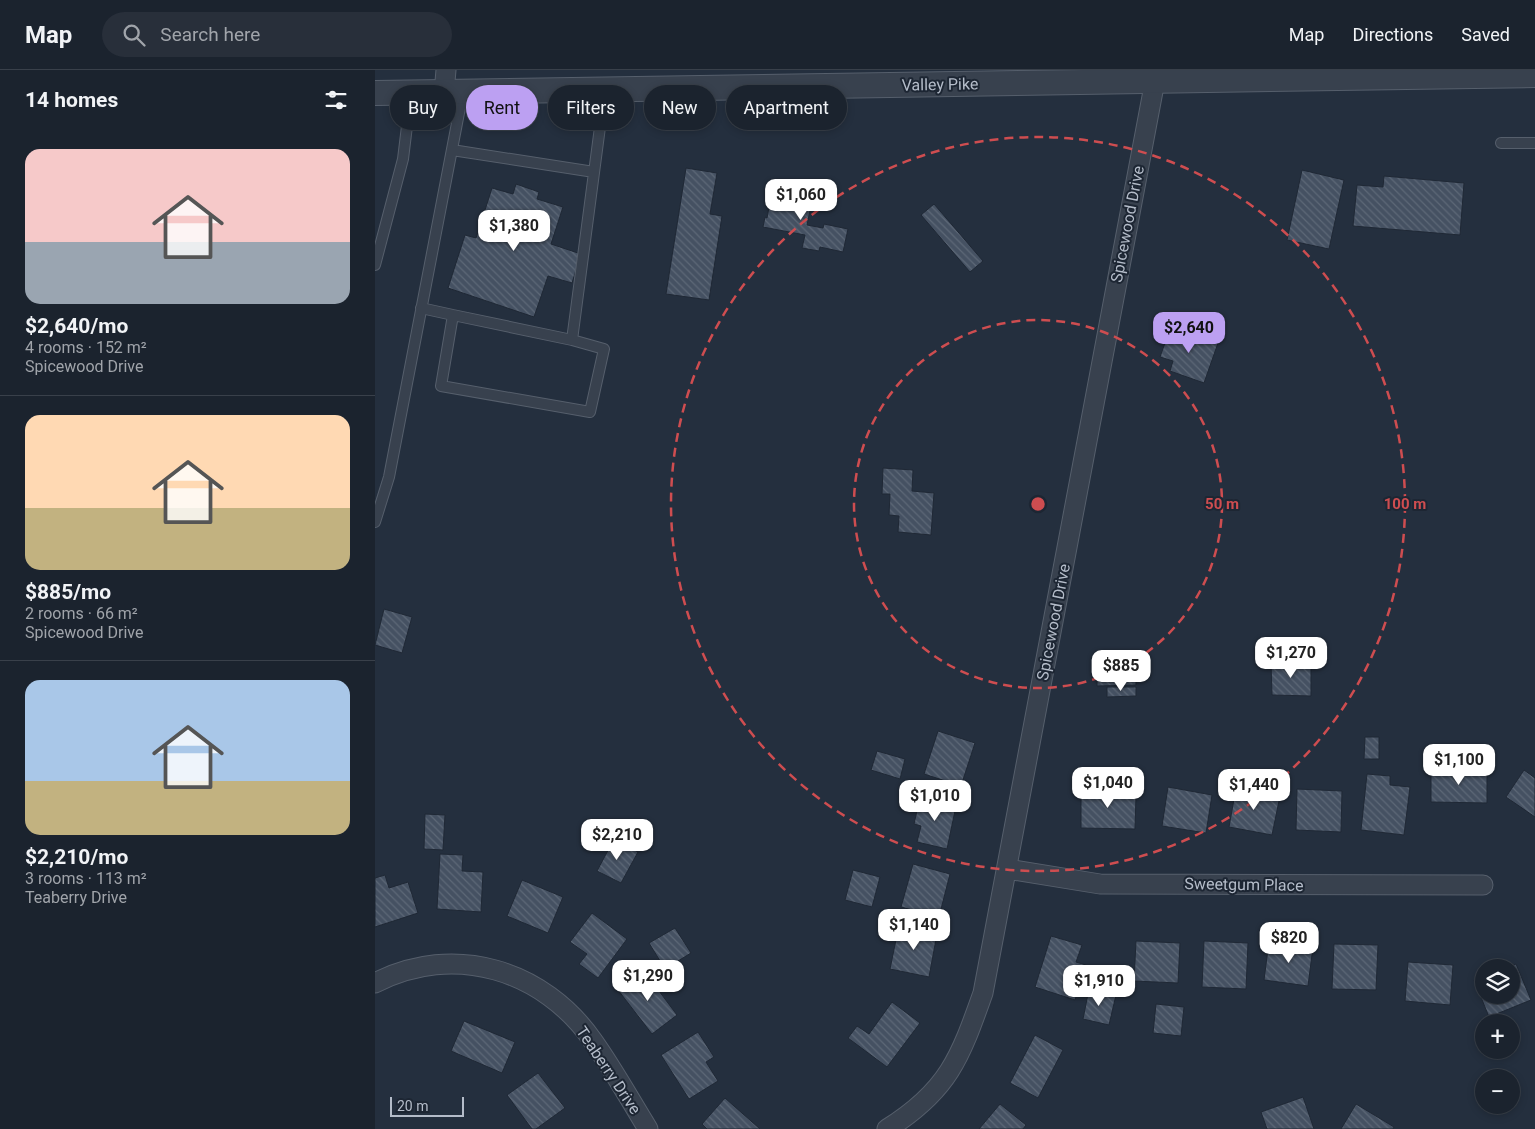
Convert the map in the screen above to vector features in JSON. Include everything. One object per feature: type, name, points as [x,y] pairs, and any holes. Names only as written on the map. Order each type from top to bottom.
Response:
[{"type":"street","name":"Valley Pike","points":[[634,88],[1156,76],[1535,76]]},
{"type":"street","name":"Spicewood Drive","points":[[887,1129],[907,1116],[929,1097],[948,1074],[963,1048],[983,993],[1156,76]]},
{"type":"street","name":"Valley Pike","points":[[456,85],[548,88]]},
{"type":"street","name":"Valley Pike","points":[[375,93],[390,93]]},
{"type":"street","name":"Sweetgum Place","points":[[1007,869],[1100,884],[1483,885]]},
{"type":"street","name":"Teaberry Drive","points":[[375,983],[414,968],[454,963],[489,967],[517,977],[543,992],[567,1010],[593,1040],[647,1129]]},
{"type":"lane","points":[[375,265],[403,159],[407,130]]},
{"type":"lane","points":[[375,522],[389,477],[452,150],[452,130]]},
{"type":"lane","points":[[572,340],[600,130]]},
{"type":"lane","points":[[1501,143],[1535,143]]},
{"type":"lane","points":[[452,150],[594,172]]},
{"type":"lane","points":[[421,308],[572,340],[604,349],[590,412],[441,386],[453,315]]},
{"type":"building","points":[[686,168],[717,173],[710,214],[722,216],[709,300],[666,294]]},
{"type":"building","points":[[1302,170],[1344,180],[1329,249],[1287,240]]},
{"type":"building","points":[[1384,176],[1464,183],[1460,235],[1353,226],[1357,185],[1383,187]]},
{"type":"building","points":[[516,184],[539,192],[537,199],[563,207],[551,244],[581,254],[572,283],[548,276],[534,317],[448,288],[465,235],[476,238],[492,188],[513,194]]},
{"type":"building","points":[[773,185],[804,192],[802,204],[811,206],[807,225],[823,228],[824,224],[848,229],[843,252],[820,247],[819,251],[802,248],[805,235],[763,227],[765,217],[767,218]]},
{"type":"building","points":[[934,204],[983,261],[970,272],[921,215]]},
{"type":"building","points":[[1171,326],[1218,343],[1204,383],[1170,371],[1173,361],[1160,357]]},
{"type":"building","points":[[883,468],[913,470],[912,491],[934,493],[931,535],[898,532],[899,516],[889,515],[890,494],[882,494]]},
{"type":"building","points":[[384,609],[412,617],[402,653],[375,645]]},
{"type":"building","points":[[1097,651],[1136,651],[1136,685],[1097,686]]},
{"type":"building","points":[[1271,663],[1311,663],[1311,696],[1272,695]]},
{"type":"building","points":[[1107,687],[1136,687],[1136,696],[1107,697]]},
{"type":"building","points":[[938,731],[975,743],[961,786],[924,774]]},
{"type":"building","points":[[1365,737],[1379,737],[1379,759],[1364,759]]},
{"type":"building","points":[[877,751],[905,759],[900,779],[871,770]]},
{"type":"building","points":[[1431,768],[1487,769],[1487,803],[1431,802]]},
{"type":"building","points":[[1524,770],[1535,778],[1535,817],[1506,797]]},
{"type":"building","points":[[1367,774],[1390,776],[1390,785],[1410,787],[1404,835],[1361,830]]},
{"type":"building","points":[[1097,778],[1114,779],[1113,796],[1136,796],[1135,829],[1081,828],[1081,796],[1097,796]]},
{"type":"building","points":[[1168,787],[1212,795],[1206,833],[1162,826]]},
{"type":"building","points":[[1236,788],[1280,796],[1272,835],[1229,827]]},
{"type":"building","points":[[1297,789],[1342,791],[1341,832],[1296,830]]},
{"type":"building","points":[[920,797],[956,806],[947,849],[917,842],[921,826],[914,824]]},
{"type":"building","points":[[425,814],[445,815],[443,850],[424,849]]},
{"type":"building","points":[[614,839],[638,852],[621,883],[597,871]]},
{"type":"building","points":[[440,854],[463,855],[462,871],[483,872],[481,912],[437,909]]},
{"type":"building","points":[[913,864],[950,874],[939,917],[901,907]]},
{"type":"building","points":[[853,870],[880,877],[872,907],[845,900]]},
{"type":"building","points":[[385,875],[389,888],[408,882],[418,913],[375,927],[375,878]]},
{"type":"building","points":[[522,880],[563,897],[548,933],[507,916]]},
{"type":"building","points":[[592,913],[627,939],[598,978],[579,964],[587,954],[570,942]]},
{"type":"building","points":[[899,925],[937,934],[929,977],[890,969]]},
{"type":"building","points":[[675,928],[691,953],[665,969],[649,943]]},
{"type":"building","points":[[1051,936],[1082,945],[1076,962],[1086,965],[1075,1000],[1035,987]]},
{"type":"building","points":[[1136,941],[1180,943],[1178,983],[1134,981]]},
{"type":"building","points":[[1204,941],[1248,943],[1246,989],[1202,987]]},
{"type":"building","points":[[1269,941],[1313,947],[1308,986],[1264,980]]},
{"type":"building","points":[[1334,944],[1378,945],[1376,990],[1332,989]]},
{"type":"building","points":[[1408,962],[1453,965],[1450,1005],[1405,1001]]},
{"type":"building","points":[[644,971],[677,1015],[652,1034],[618,990]]},
{"type":"building","points":[[1520,974],[1531,1000],[1496,1014],[1488,1014],[1484,1004],[1520,1004]]},
{"type":"building","points":[[1089,989],[1116,995],[1109,1025],[1083,1019]]},
{"type":"building","points":[[892,1002],[920,1023],[887,1067],[848,1038],[857,1026],[869,1034]]},
{"type":"building","points":[[1156,1004],[1184,1007],[1181,1036],[1153,1033]]},
{"type":"building","points":[[464,1021],[515,1042],[502,1073],[451,1051]]},
{"type":"building","points":[[698,1032],[714,1057],[706,1062],[718,1081],[689,1099],[661,1055]]},
{"type":"building","points":[[1035,1035],[1063,1050],[1038,1098],[1010,1083]]},
{"type":"building","points":[[538,1073],[565,1108],[536,1129],[532,1129],[507,1095]]},
{"type":"building","points":[[1303,1097],[1314,1129],[1267,1129],[1261,1112]]},
{"type":"building","points":[[725,1098],[760,1129],[707,1129],[702,1124]]},
{"type":"building","points":[[1000,1104],[1026,1125],[1023,1129],[979,1129]]},
{"type":"building","points":[[1356,1104],[1394,1127],[1393,1129],[1341,1129]]}]
